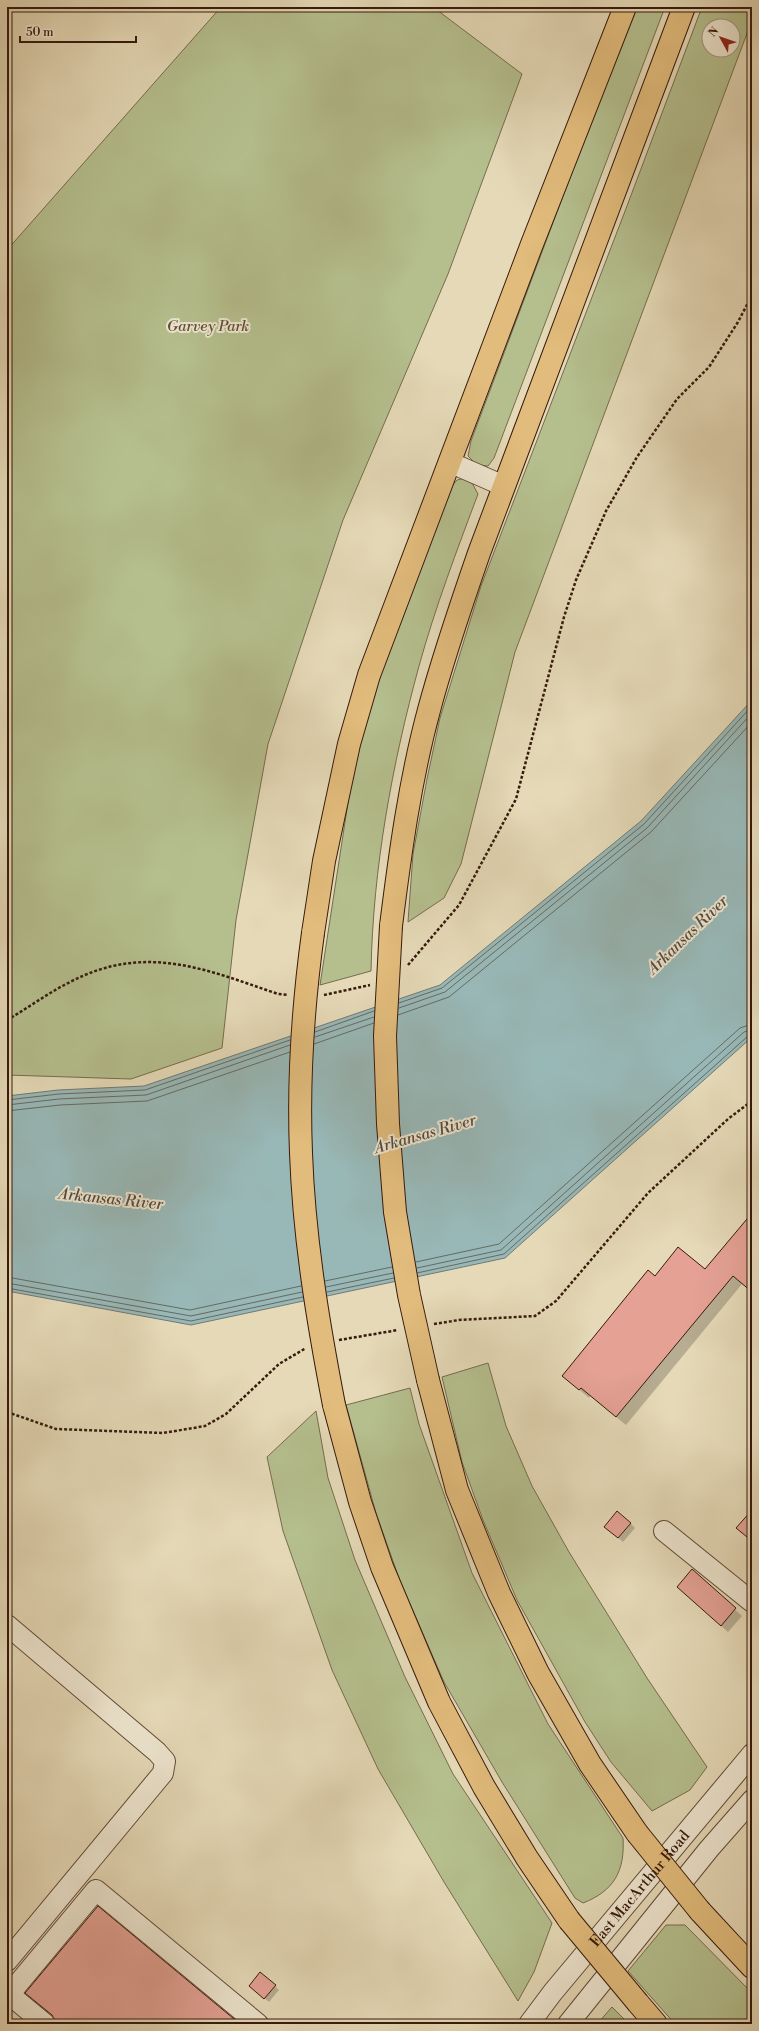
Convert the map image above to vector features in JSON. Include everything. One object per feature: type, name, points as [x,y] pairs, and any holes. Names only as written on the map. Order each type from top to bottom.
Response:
[{"type":"highway","points":[[625,7],[449,462],[369,674],[349,744],[324,861],[304,1002],[300,1073],[301,1154],[308,1238],[318,1320],[334,1405],[360,1502],[382,1567],[439,1702],[508,1826],[569,1920],[656,2024]]},
{"type":"highway","points":[[684,7],[504,486],[448,642],[428,712],[412,788],[391,926],[385,1036],[388,1124],[395,1212],[409,1294],[428,1380],[457,1490],[499,1593],[538,1673],[586,1758],[638,1833],[700,1910],[752,1967]]},
{"type":"street","points":[[449,462],[504,486]]},
{"type":"street","points":[[664,1531],[752,1602]]},
{"type":"street","points":[[7,1625],[157,1752],[165,1761],[163,1773],[7,1961]]},
{"type":"street","name":"East MacArthur Road","points":[[529,2024],[553,1992],[752,1754]]},
{"type":"street","name":"East MacArthur Road","points":[[568,2024],[709,1849],[752,1800]]},
{"type":"street","points":[[45,2024],[16,2000],[12,1991],[96,1890],[256,2023]]},
{"type":"path","points":[[403,970],[459,905],[516,799],[564,617],[576,580],[606,511],[637,457],[678,399],[710,366],[738,322],[752,295]]},
{"type":"path","points":[[7,1020],[70,982],[111,966],[134,962],[168,962],[213,972],[278,994],[293,995]]},
{"type":"path","points":[[322,996],[373,984]]},
{"type":"green space","name":"Garvey Park","points":[[221,7],[433,7],[522,74],[448,274],[343,520],[268,744],[236,920],[222,1048],[131,1079],[7,1075],[7,250]]},
{"type":"green space","points":[[634,7],[665,7],[494,458],[488,466],[477,465],[468,456],[471,441]]},
{"type":"green space","points":[[702,7],[752,7],[752,20],[741,49],[741,18],[701,18],[701,58],[738,58],[515,652],[461,864],[444,898],[408,922],[413,854],[440,718],[481,586]]},
{"type":"green space","points":[[465,478],[472,483],[478,494],[432,623],[419,666],[400,741],[392,779],[380,855],[371,971],[320,985],[351,783],[371,700],[450,488],[457,480]]},
{"type":"green space","points":[[488,1363],[506,1426],[532,1486],[569,1552],[647,1678],[707,1767],[690,1790],[652,1811],[611,1762],[585,1722],[517,1600],[483,1520],[462,1462],[442,1377]]},
{"type":"green space","points":[[410,1388],[419,1424],[472,1573],[548,1724],[623,1838],[622,1860],[615,1878],[610,1886],[603,1892],[583,1903],[575,1898],[502,1782],[444,1682],[400,1581],[376,1513],[346,1405]]},
{"type":"green space","points":[[316,1411],[328,1478],[355,1560],[405,1677],[453,1774],[552,1923],[534,1972],[518,2001],[444,1882],[378,1769],[332,1670],[283,1531],[267,1457]]},
{"type":"green space","points":[[666,1925],[685,1925],[752,1993],[752,2024],[675,2024],[628,1971]]},
{"type":"green space","points":[[612,2007],[629,2024],[597,2024]]},
{"type":"water","name":"Arkansas River","points":[[752,700],[752,1037],[505,1258],[191,1325],[7,1291],[7,1096],[58,1090],[144,1086],[440,985],[641,821]]},
{"type":"building","points":[[752,1213],[752,1292],[733,1276],[616,1417],[581,1388],[579,1390],[562,1376],[648,1270],[655,1276],[678,1247],[705,1269]]},
{"type":"building","points":[[752,1510],[752,1541],[736,1528]]},
{"type":"building","points":[[617,1511],[631,1523],[618,1538],[604,1527]]},
{"type":"building","points":[[692,1569],[736,1608],[721,1626],[677,1587]]},
{"type":"building","points":[[98,1906],[240,2024],[56,2023],[52,2015],[25,1993]]},
{"type":"building","points":[[260,1972],[276,1985],[264,1999],[249,1986]]}]
